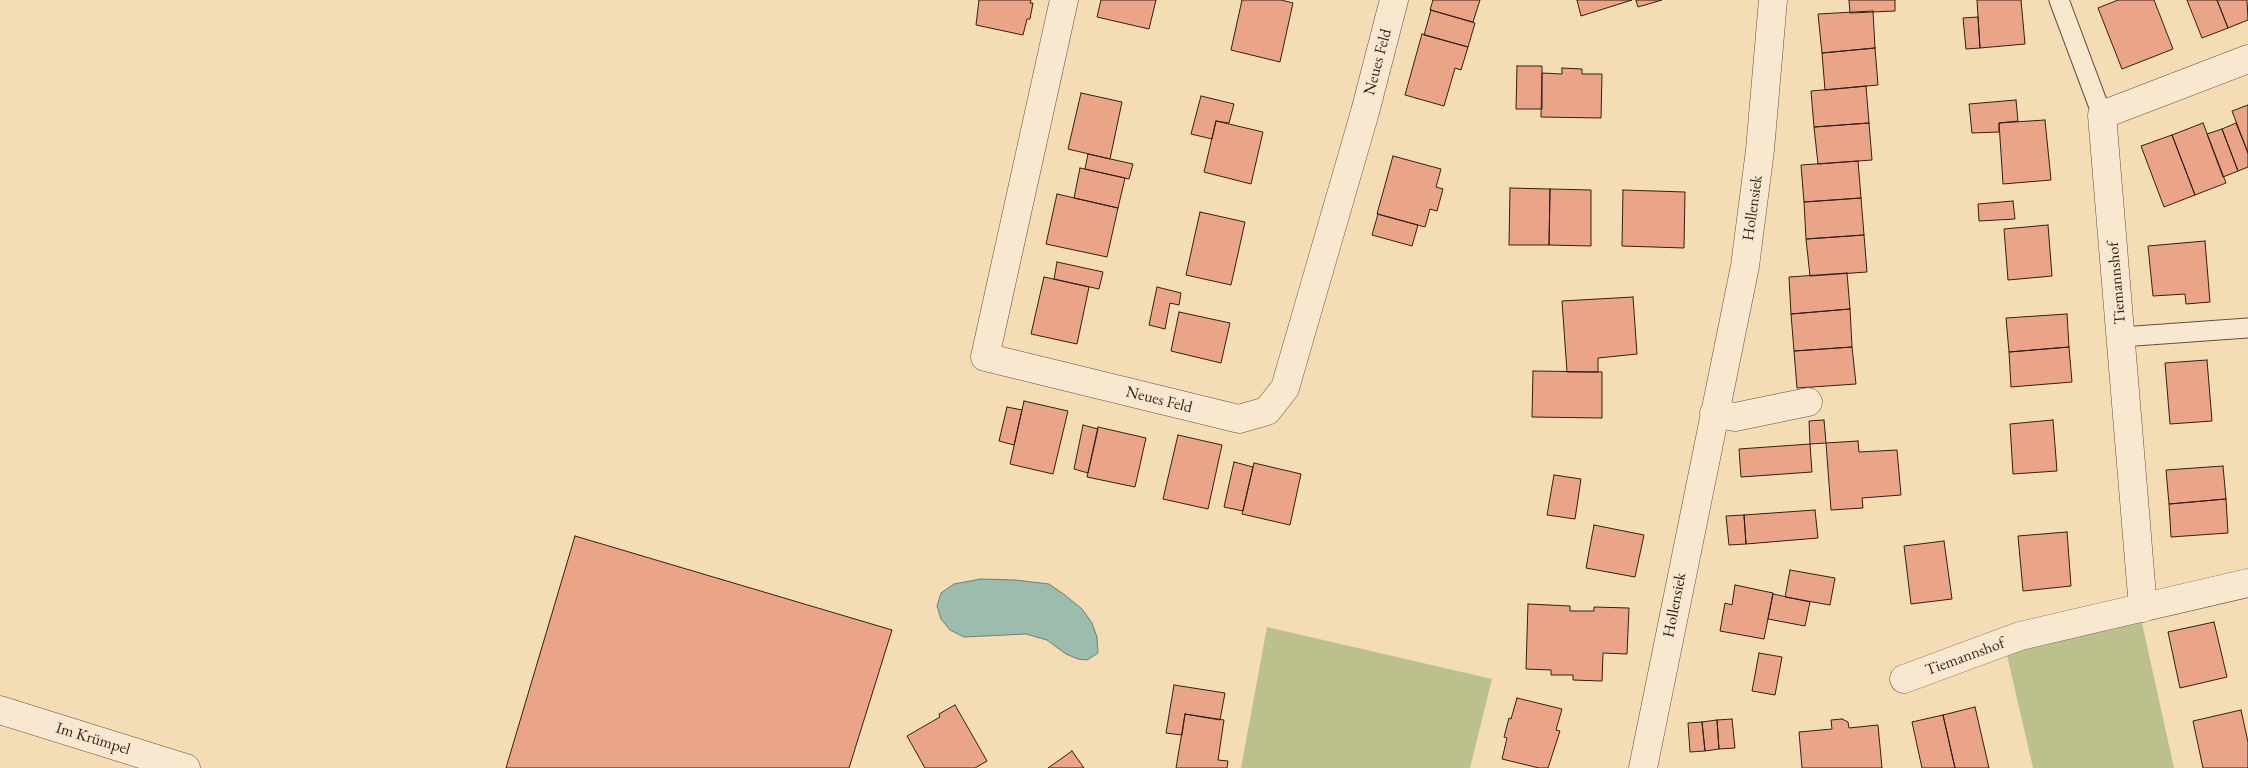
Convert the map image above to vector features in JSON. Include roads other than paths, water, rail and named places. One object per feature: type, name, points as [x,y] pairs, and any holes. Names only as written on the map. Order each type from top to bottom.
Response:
[{"type":"street","name":"Neues Feld","points":[[1064,0],[985,357],[1238,419],[1268,411],[1285,388],[1394,0]]},
{"type":"street","name":"Hollensiek","points":[[1643,768],[1745,266],[1760,150],[1773,0]]},
{"type":"street","points":[[2102,115],[2248,59]]},
{"type":"street","name":"Tiemannshof","points":[[2102,115],[2142,608]]},
{"type":"street","points":[[1714,413],[1735,417],[1808,402]]},
{"type":"street","name":"Tiemannshof","points":[[1904,679],[2020,636],[2248,583]]},
{"type":"street","name":"Im Krümpel","points":[[0,710],[186,768]]},
{"type":"lane","points":[[2058,0],[2102,115]]},
{"type":"lane","points":[[2121,337],[2248,328]]}]
